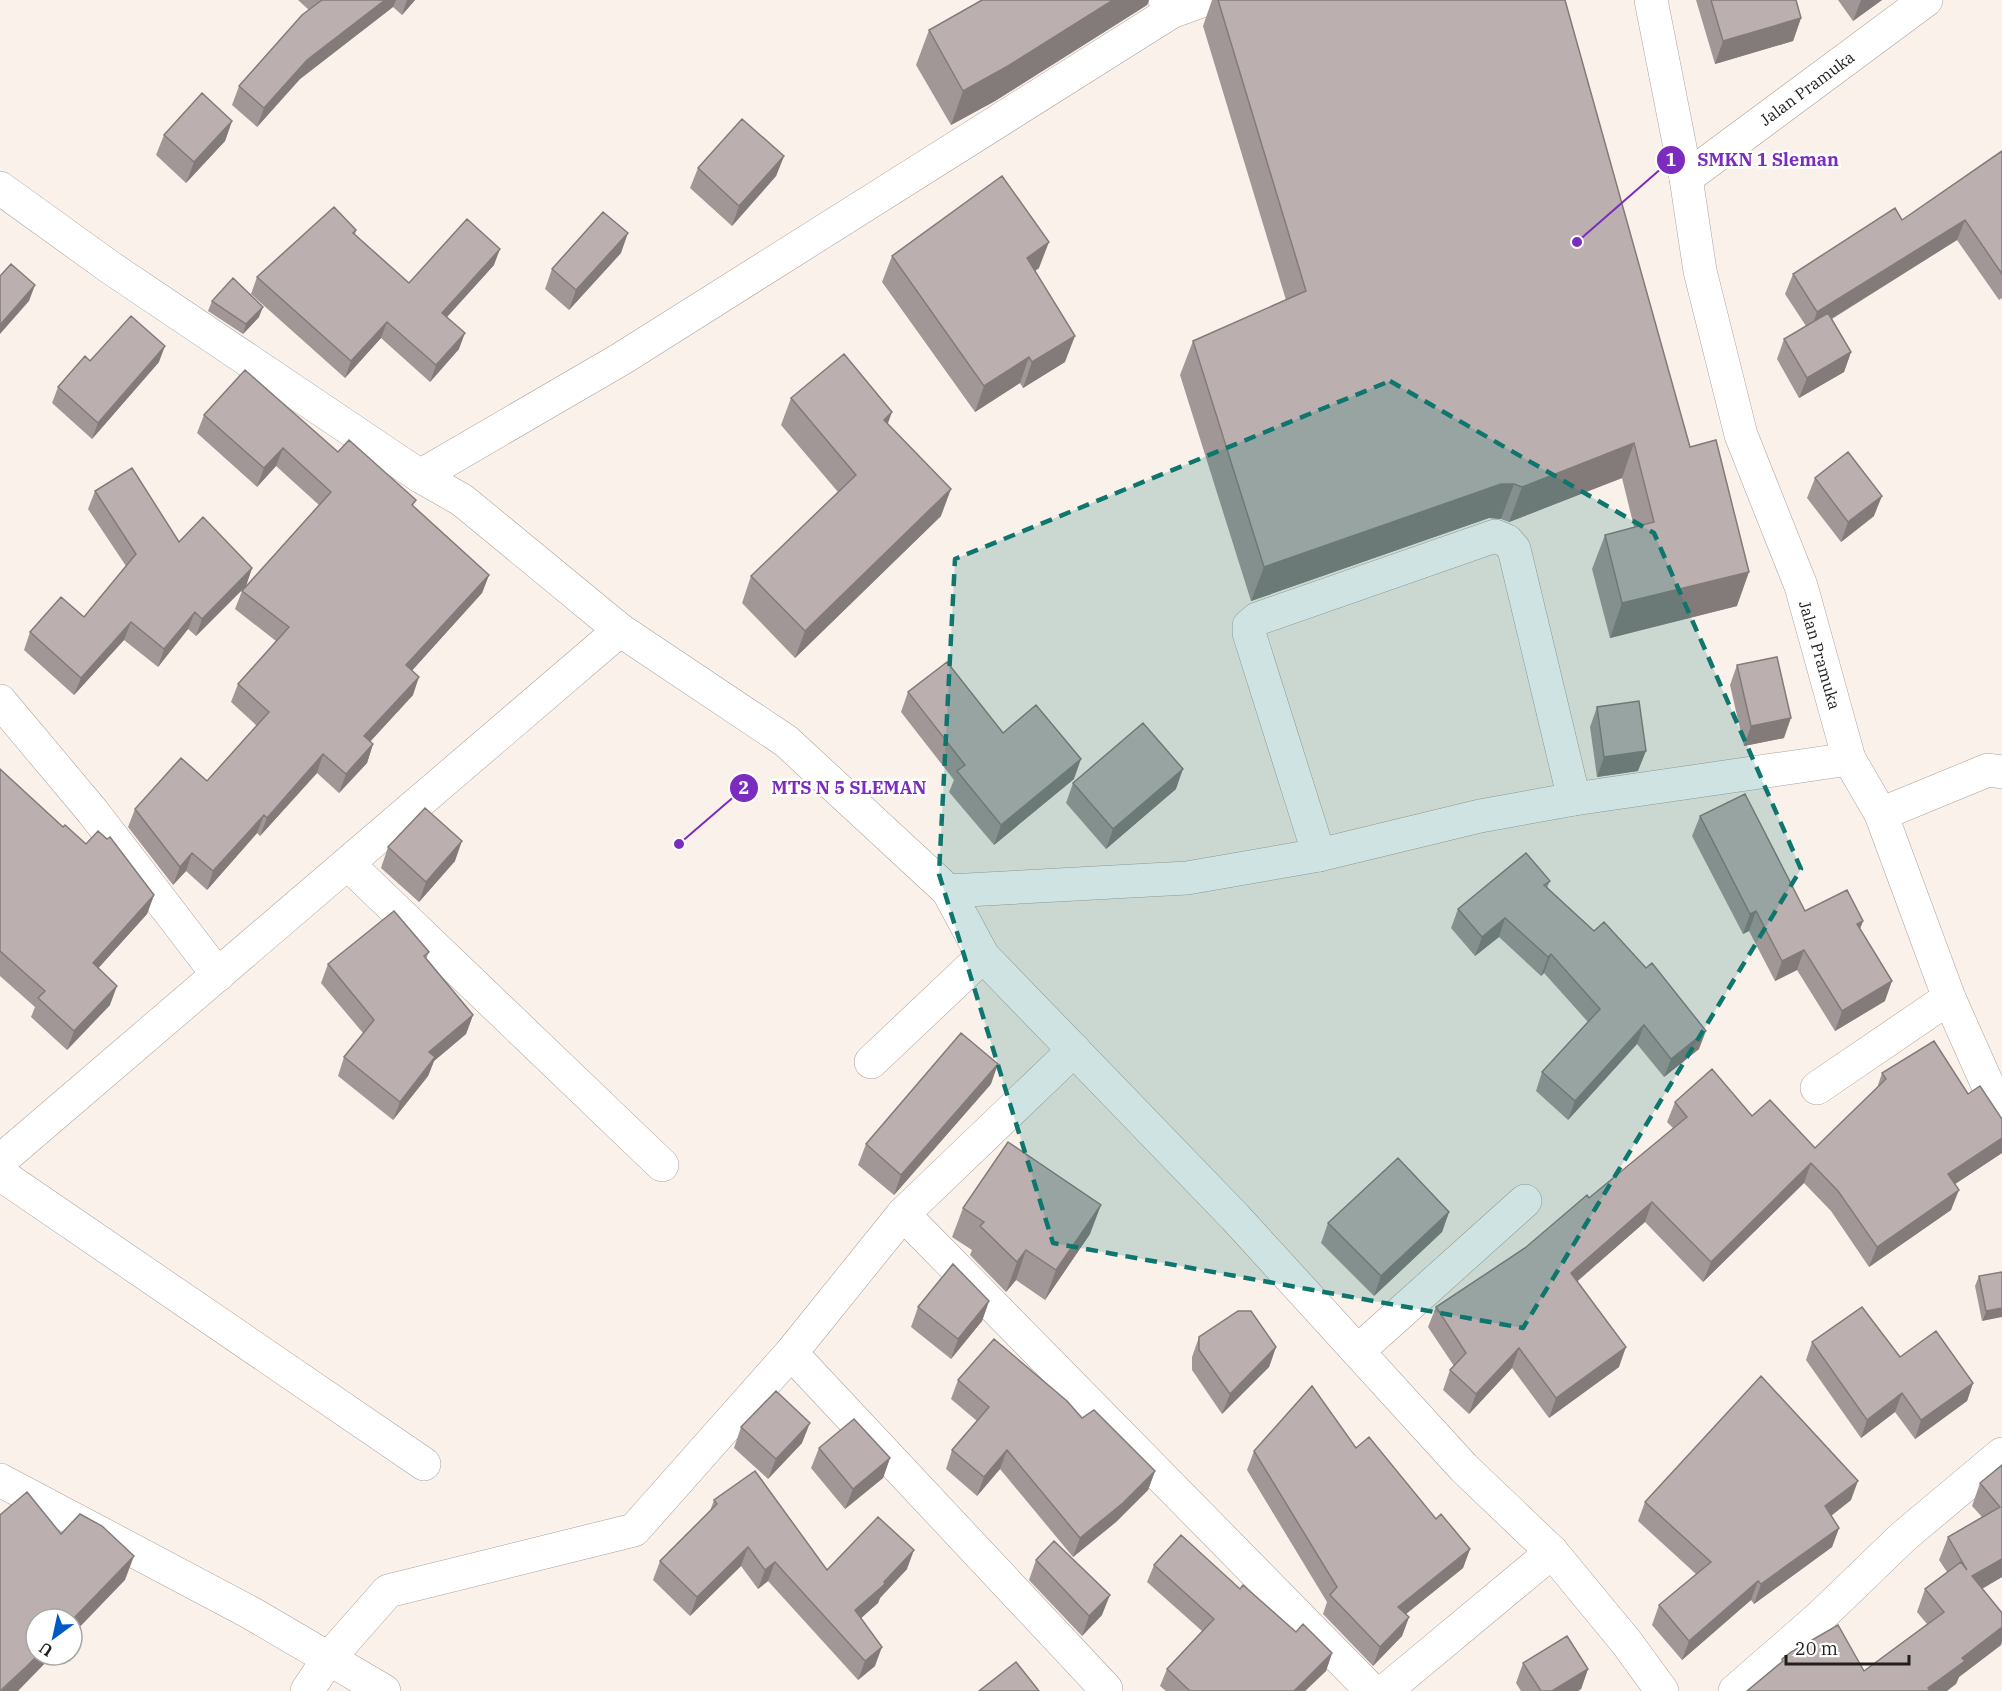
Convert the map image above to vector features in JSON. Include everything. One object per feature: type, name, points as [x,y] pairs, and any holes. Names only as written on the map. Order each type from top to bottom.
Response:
[{"type":"street","points":[[420,476],[621,359],[1168,6],[1204,0]]},
{"type":"street","name":"Jalan Pramuka","points":[[1651,0],[1686,178],[1700,271],[1741,435],[1801,586],[1849,759],[1881,814],[1949,998],[2002,1117]]},
{"type":"street","name":"Jalan Pramuka","points":[[1686,178],[1926,0]]},
{"type":"street","points":[[0,188],[111,268],[420,476],[462,500],[620,630],[786,741],[948,891],[983,956],[1235,1217],[1464,1468],[1552,1552],[1627,1643],[1662,1691]]},
{"type":"street","points":[[1319,855],[1249,633],[1249,626],[1257,619],[1495,536],[1507,541],[1514,549],[1574,799]]},
{"type":"street","points":[[0,1161],[620,630]]},
{"type":"street","points":[[0,701],[93,812],[218,975]]},
{"type":"street","points":[[948,891],[1187,879],[1319,855],[1480,816],[1574,799],[1849,759]]},
{"type":"street","points":[[1881,814],[1988,770],[2002,772]]},
{"type":"street","points":[[348,864],[662,1165]]},
{"type":"street","points":[[871,1062],[983,956]]},
{"type":"street","points":[[1817,1088],[1949,998]]},
{"type":"street","points":[[307,1691],[329,1658],[388,1591],[634,1530],[791,1353],[903,1214],[1074,1050]]},
{"type":"street","points":[[0,1174],[424,1464]]},
{"type":"street","points":[[1358,1351],[1525,1201]]},
{"type":"street","points":[[903,1214],[1372,1691]]},
{"type":"street","points":[[791,1353],[1106,1689]]},
{"type":"street","points":[[1735,1691],[1821,1616],[1904,1536],[2002,1454]]},
{"type":"street","points":[[0,1480],[251,1613],[384,1691]]},
{"type":"street","points":[[1385,1691],[1552,1552]]},
{"type":"highlighted area","points":[[1390,381],[1654,533],[1801,869],[1523,1328],[1053,1243],[939,874],[955,559]]},
{"type":"building","points":[[322,0],[385,0],[307,60],[264,108],[239,86],[302,15]]},
{"type":"building","points":[[982,0],[1113,0],[1008,66],[963,91],[929,30]]},
{"type":"building","points":[[1218,0],[1565,0],[1690,447],[1716,440],[1749,572],[1622,603],[1605,535],[1654,522],[1634,443],[1522,487],[1514,484],[1501,484],[1264,567],[1193,341],[1306,291]]},
{"type":"building","points":[[1711,0],[1796,0],[1801,18],[1723,41]]},
{"type":"building","points":[[202,93],[232,121],[194,162],[164,135]]},
{"type":"building","points":[[742,119],[784,156],[739,206],[698,168]]},
{"type":"building","points":[[2002,151],[2002,274],[1965,220],[1817,312],[1793,274],[1895,208],[1902,220]]},
{"type":"building","points":[[1002,176],[1049,242],[1027,258],[1075,336],[1032,362],[1029,357],[984,386],[892,256]]},
{"type":"building","points":[[334,207],[356,230],[353,233],[409,283],[467,219],[500,249],[442,313],[465,333],[436,365],[387,322],[351,361],[257,277]]},
{"type":"building","points":[[603,212],[628,233],[576,290],[552,269]]},
{"type":"building","points":[[11,264],[35,285],[0,325],[0,276]]},
{"type":"building","points":[[233,278],[263,307],[246,324],[212,301]]},
{"type":"building","points":[[1828,313],[1851,352],[1807,378],[1784,339]]},
{"type":"building","points":[[131,316],[165,346],[98,423],[58,387],[85,356],[90,361]]},
{"type":"building","points":[[844,354],[892,412],[884,420],[951,489],[805,631],[751,576],[856,475],[791,398]]},
{"type":"building","points":[[245,370],[338,452],[349,440],[416,500],[412,505],[489,575],[406,665],[419,677],[364,736],[373,744],[346,774],[323,754],[267,818],[264,815],[213,871],[192,853],[180,867],[135,809],[181,758],[207,781],[269,712],[238,684],[289,627],[242,591],[331,492],[283,448],[264,468],[204,415]]},
{"type":"building","points":[[1848,452],[1882,496],[1848,522],[1815,478]]},
{"type":"building","points":[[132,468],[179,542],[203,517],[252,568],[202,619],[195,612],[164,649],[131,622],[81,678],[30,632],[61,597],[84,617],[136,554],[95,491]]},
{"type":"building","points":[[1777,657],[1791,718],[1751,726],[1737,665]]},
{"type":"building","points":[[947,662],[1003,733],[1036,705],[1081,759],[1001,825],[957,771],[965,765],[908,692]]},
{"type":"building","points":[[1639,701],[1646,751],[1604,757],[1597,707]]},
{"type":"building","points":[[1143,723],[1183,769],[1113,829],[1073,783]]},
{"type":"building","points":[[0,769],[63,827],[65,825],[86,844],[98,831],[107,839],[110,837],[154,895],[93,963],[117,986],[74,1031],[38,998],[45,991],[0,951]]},
{"type":"building","points":[[1745,794],[1805,911],[1847,890],[1863,921],[1857,924],[1892,981],[1842,1011],[1804,950],[1782,961],[1756,911],[1750,914],[1700,816]]},
{"type":"building","points":[[425,808],[462,841],[426,882],[388,847]]},
{"type":"building","points":[[1526,853],[1550,881],[1544,885],[1594,931],[1604,922],[1646,968],[1652,963],[1706,1031],[1671,1059],[1644,1025],[1575,1101],[1542,1072],[1600,1009],[1551,954],[1548,957],[1505,918],[1482,937],[1458,909]]},
{"type":"building","points":[[394,911],[429,952],[424,956],[473,1015],[429,1052],[435,1057],[400,1102],[344,1057],[374,1020],[328,964]]},
{"type":"building","points":[[961,1033],[998,1064],[901,1175],[866,1144]]},
{"type":"building","points":[[1934,1041],[1968,1094],[1980,1086],[2002,1119],[2002,1138],[1948,1174],[1959,1190],[1877,1247],[1838,1191],[1811,1163],[1711,1262],[1652,1202],[1571,1273],[1626,1347],[1556,1398],[1519,1348],[1476,1394],[1450,1370],[1466,1353],[1436,1307],[1525,1248],[1587,1195],[1589,1198],[1687,1117],[1675,1102],[1712,1069],[1752,1116],[1770,1100],[1815,1148],[1886,1079],[1882,1073]]},
{"type":"building","points":[[1008,1142],[1101,1205],[1056,1270],[1026,1250],[1017,1262],[980,1226],[984,1222],[963,1208]]},
{"type":"building","points":[[1398,1158],[1449,1212],[1381,1276],[1328,1223]]},
{"type":"building","points":[[953,1264],[989,1301],[958,1339],[918,1307]]},
{"type":"building","points":[[2002,1272],[2002,1308],[1986,1311],[1979,1276]]},
{"type":"building","points":[[1862,1307],[1900,1357],[1936,1331],[1973,1383],[1921,1420],[1902,1393],[1867,1420],[1812,1342]]},
{"type":"building","points":[[1238,1311],[1251,1311],[1276,1347],[1230,1394],[1199,1350],[1199,1337]]},
{"type":"building","points":[[994,1339],[1067,1401],[1082,1418],[1094,1410],[1155,1471],[1123,1503],[1080,1538],[1007,1450],[984,1477],[952,1450],[989,1407],[958,1380]]},
{"type":"building","points":[[1761,1376],[1858,1481],[1825,1506],[1839,1528],[1761,1584],[1758,1581],[1689,1641],[1659,1605],[1711,1562],[1645,1502]]},
{"type":"building","points":[[1312,1386],[1356,1448],[1369,1437],[1436,1519],[1441,1514],[1470,1549],[1398,1607],[1409,1617],[1380,1647],[1330,1595],[1337,1587],[1254,1451]]},
{"type":"building","points":[[776,1391],[810,1423],[776,1459],[741,1427]]},
{"type":"building","points":[[854,1419],[890,1458],[853,1489],[819,1448]]},
{"type":"building","points":[[2002,1465],[2002,1559],[1972,1576],[2002,1613],[2002,1627],[1962,1658],[1965,1661],[1928,1688],[1930,1691],[1747,1691],[1791,1652],[1838,1625],[1864,1671],[1944,1612],[1925,1589],[1961,1562],[1967,1570],[1948,1537],[2000,1507],[1980,1483]]},
{"type":"building","points":[[755,1471],[827,1570],[878,1517],[914,1550],[884,1582],[885,1584],[855,1610],[882,1647],[865,1661],[775,1562],[765,1570],[748,1547],[697,1597],[660,1561],[717,1504],[714,1500]]},
{"type":"building","points":[[27,1492],[61,1534],[80,1514],[102,1526],[134,1556],[84,1608],[24,1607],[24,1667],[26,1667],[0,1691],[0,1515]]},
{"type":"building","points":[[1181,1535],[1240,1589],[1243,1585],[1296,1632],[1303,1624],[1332,1653],[1294,1691],[1190,1691],[1167,1669],[1214,1619],[1154,1565]]},
{"type":"building","points":[[1054,1541],[1110,1595],[1089,1616],[1036,1560]]},
{"type":"building","points":[[1567,1636],[1588,1669],[1552,1691],[1541,1691],[1523,1663]]},
{"type":"building","points":[[1016,1662],[1039,1691],[979,1691]]},
{"type":"place","name":"SMKN 1 Sleman","points":[[1577,242]]},
{"type":"place","name":"MTS N 5 SLEMAN","points":[[679,844]]}]
